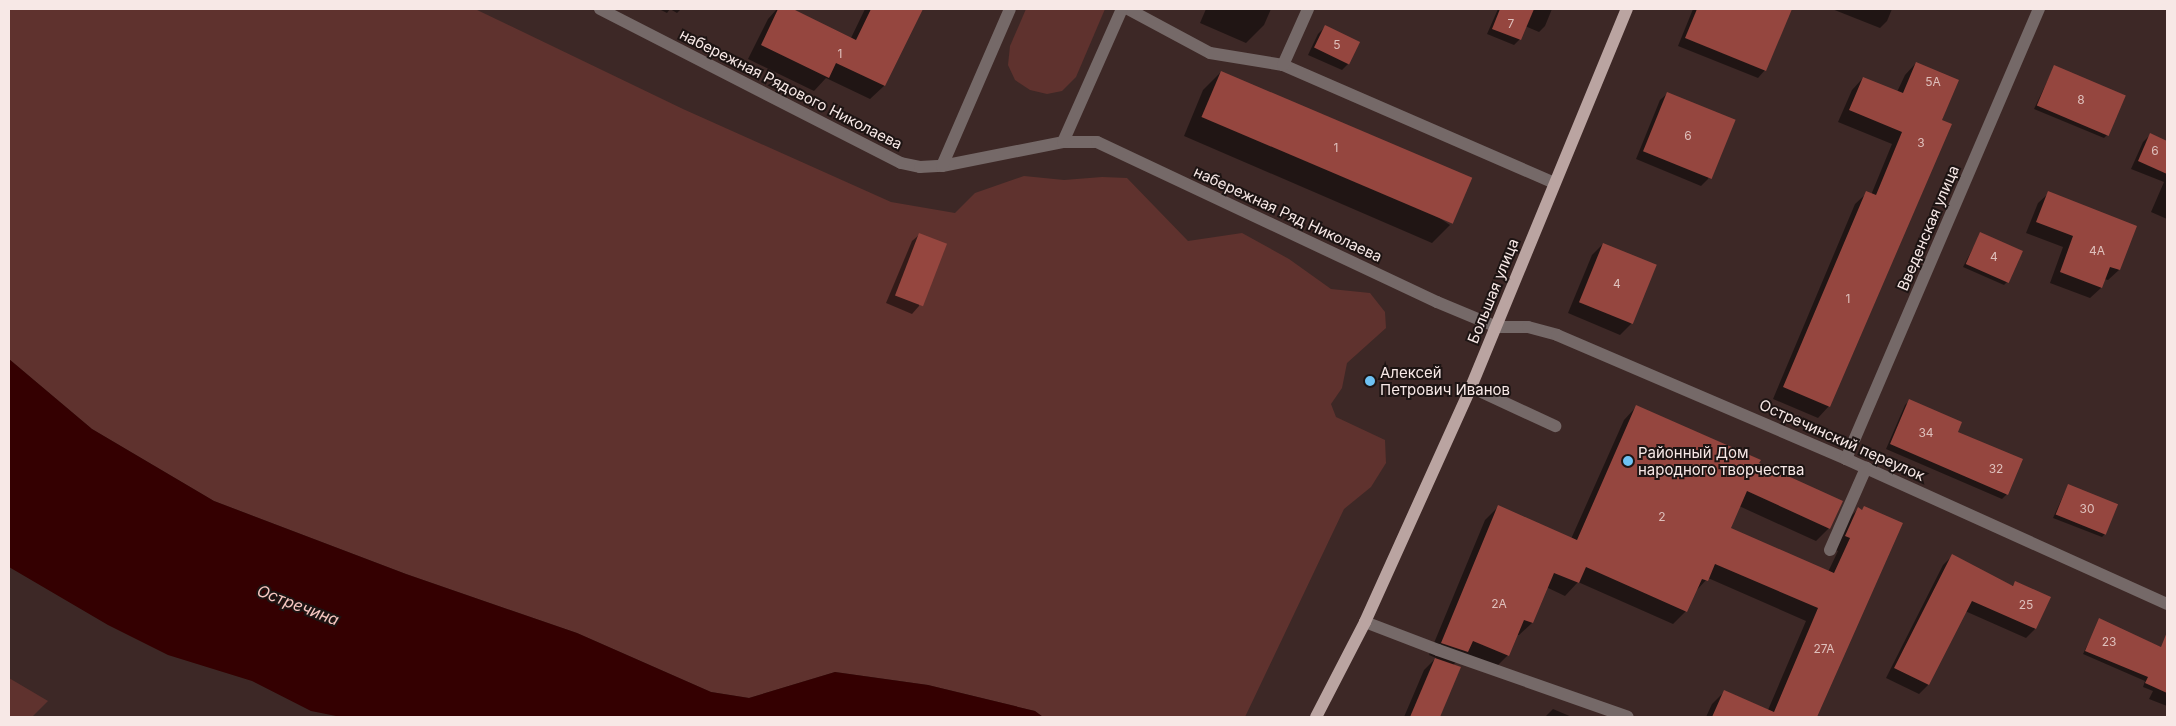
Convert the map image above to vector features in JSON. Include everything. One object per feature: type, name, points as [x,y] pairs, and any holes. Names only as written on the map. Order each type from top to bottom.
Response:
[{"type":"main road","name":"Большая улица","points":[[1316,717],[1365,622],[1471,387],[1627,9]]},
{"type":"street","name":"набережная Рядового Николаева","points":[[600,9],[901,163],[920,167],[942,166],[1064,142]]},
{"type":"street","points":[[942,166],[1010,9]]},
{"type":"street","points":[[1064,142],[1122,9]]},
{"type":"street","points":[[1128,9],[1210,53],[1283,65],[1554,183]]},
{"type":"street","points":[[1283,65],[1308,9]]},
{"type":"street","name":"Введенская улица","points":[[1846,460],[2039,9]]},
{"type":"street","name":"набережная Ряд Николаева","points":[[1064,142],[1097,142],[1437,302],[1497,327]]},
{"type":"street","name":"Остречинский переулок","points":[[1497,327],[1528,327],[1558,335],[1866,468],[2167,604]]},
{"type":"street","points":[[1471,387],[1556,426]]},
{"type":"street","points":[[1830,550],[1866,468]]},
{"type":"street","points":[[1365,622],[1438,650],[1628,717]]},
{"type":"shaded area","points":[[9,9],[475,9],[683,109],[891,202],[955,213],[975,193],[1024,176],[1064,180],[1102,177],[1127,178],[1188,241],[1242,233],[1289,259],[1331,289],[1370,293],[1385,312],[1386,328],[1347,363],[1342,388],[1331,404],[1336,417],[1385,440],[1386,463],[1371,487],[1344,509],[1245,717],[1043,717],[1035,711],[928,685],[835,672],[749,698],[711,692],[577,633],[406,574],[214,501],[92,429],[9,359]]},
{"type":"shaded area","points":[[1026,9],[1105,9],[1076,77],[1062,91],[1047,94],[1030,90],[1015,80],[1008,65],[1010,46]]},
{"type":"shaded area","points":[[9,678],[48,701],[32,717],[9,717]]},
{"type":"water","name":"Остречина","points":[[9,359],[92,429],[214,501],[406,574],[577,633],[711,692],[749,698],[835,672],[928,685],[1035,711],[1043,717],[341,717],[311,711],[252,681],[168,655],[108,625],[9,567]]},
{"type":"building","points":[[778,9],[793,9],[856,40],[871,9],[923,9],[885,86],[836,63],[829,78],[761,45]]},
{"type":"building","points":[[1500,9],[1534,9],[1521,40],[1492,29]]},
{"type":"building","points":[[1697,9],[1792,9],[1766,71],[1685,38]]},
{"type":"building","points":[[1325,25],[1360,42],[1349,65],[1314,47]]},
{"type":"building","points":[[1916,62],[1959,80],[1942,120],[1952,124],[1830,407],[1783,387],[1866,191],[1876,195],[1902,132],[1849,110],[1863,77],[1903,93]]},
{"type":"building","points":[[2054,65],[2126,95],[2109,136],[2037,106]]},
{"type":"building","points":[[1221,71],[1472,178],[1453,224],[1201,117]]},
{"type":"building","points":[[1667,92],[1736,120],[1712,179],[1643,151]]},
{"type":"building","points":[[2150,133],[2167,141],[2167,174],[2138,161]]},
{"type":"building","points":[[2048,191],[2137,226],[2120,270],[2110,267],[2102,288],[2060,272],[2073,236],[2036,222]]},
{"type":"building","points":[[1980,232],[2023,251],[2009,283],[1966,264]]},
{"type":"building","points":[[919,233],[947,244],[923,306],[895,296]]},
{"type":"building","points":[[1603,243],[1657,265],[1633,324],[1579,302]]},
{"type":"building","points":[[1909,399],[1962,422],[1958,432],[2023,459],[2008,495],[1890,444]]},
{"type":"building","points":[[1636,405],[1761,460],[1759,463],[1843,501],[1830,529],[1747,491],[1731,528],[1834,573],[1850,538],[1845,536],[1858,507],[1862,510],[1864,506],[1903,523],[1817,717],[1712,717],[1724,690],[1774,712],[1818,608],[1715,564],[1708,581],[1702,579],[1687,612],[1586,567],[1579,583],[1554,573],[1533,623],[1524,620],[1509,656],[1473,641],[1468,652],[1441,643],[1498,505],[1577,540]]},
{"type":"building","points":[[2068,484],[2118,504],[2106,535],[2056,515]]},
{"type":"building","points":[[1952,554],[2013,586],[2015,581],[2051,597],[2036,629],[1972,601],[1929,685],[1894,668]]},
{"type":"building","points":[[2099,618],[2161,647],[2167,632],[2167,693],[2145,683],[2148,677],[2085,651]]},
{"type":"building","points":[[1435,658],[1461,667],[1440,717],[1410,717]]},
{"type":"place","name":"Алексей Петрович Иванов","points":[[1370,381]]},
{"type":"place","name":"Районный Дом народного творчества","points":[[1628,461]]}]
